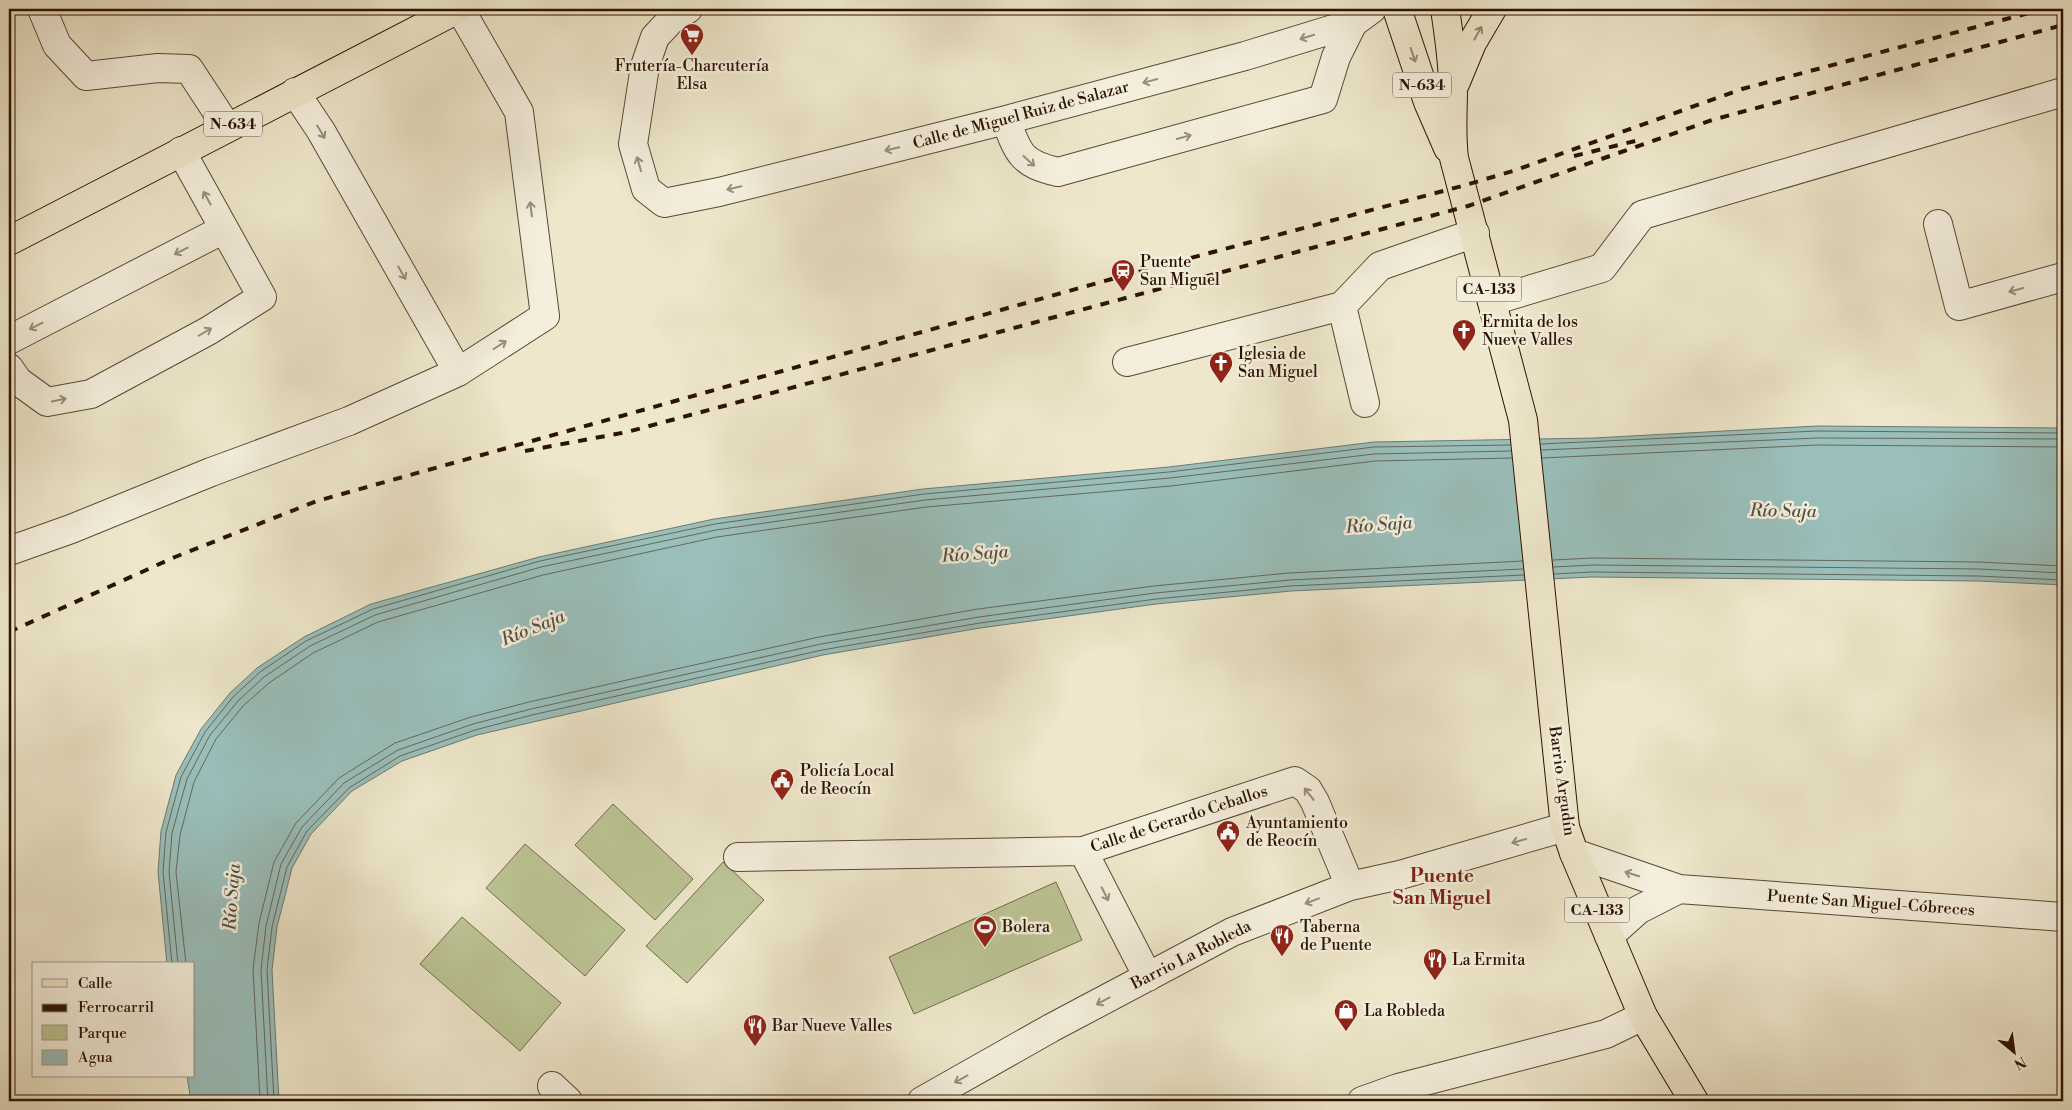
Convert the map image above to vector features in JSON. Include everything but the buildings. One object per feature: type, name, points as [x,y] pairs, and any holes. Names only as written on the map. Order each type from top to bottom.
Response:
[{"type":"main road","name":"N-634","points":[[9,241],[459,9]]},
{"type":"main road","name":"N-634","points":[[1397,9],[1428,102],[1454,158]]},
{"type":"main road","name":"CA-133","points":[[1445,9],[1450,38],[1453,90],[1451,135],[1454,158],[1492,301]]},
{"type":"main road","name":"CA-133","points":[[1453,90],[1472,43],[1492,9]]},
{"type":"main road","name":"Barrio Argudín","points":[[1492,301],[1523,420],[1551,701],[1566,827],[1574,853],[1643,1016],[1694,1101]]},
{"type":"street","points":[[42,9],[57,45],[86,76],[158,68],[189,69],[227,127]]},
{"type":"street","points":[[9,551],[71,529],[211,472],[349,421],[458,372],[546,316],[519,112],[459,9]]},
{"type":"street","name":"Calle de Miguel Ruiz de Salazar","points":[[688,9],[672,19],[655,37],[645,66],[633,144],[646,189],[664,203],[719,192],[1006,120],[1245,56],[1363,16]]},
{"type":"street","points":[[1006,120],[1016,149],[1036,167],[1058,172],[1323,99],[1336,57],[1363,16]]},
{"type":"street","points":[[295,92],[321,131],[458,372]]},
{"type":"street","points":[[1492,301],[1602,268],[1642,215],[2063,92]]},
{"type":"street","points":[[13,374],[47,402],[91,394],[208,331],[262,297],[181,151]]},
{"type":"street","points":[[1938,224],[1959,306],[2063,277]]},
{"type":"street","points":[[9,340],[224,229]]},
{"type":"street","points":[[1127,362],[1342,306],[1380,266],[1475,233]]},
{"type":"street","points":[[1342,306],[1365,403]]},
{"type":"street","name":"Calle de Gerardo Ceballos","points":[[1148,977],[1083,851],[1295,781],[1308,790],[1315,802],[1350,886]]},
{"type":"street","name":"Barrio La Robleda","points":[[922,1101],[1232,932],[1350,886],[1400,875],[1566,827]]},
{"type":"street","points":[[738,857],[1083,851]]},
{"type":"street","name":"Puente San Miguel-Cóbreces","points":[[1574,853],[1679,889],[2063,916]]},
{"type":"street","points":[[1609,936],[1638,910],[1679,889]]},
{"type":"street","points":[[1362,1101],[1398,1088],[1606,1034],[1643,1016]]},
{"type":"green space","points":[[613,804],[693,879],[655,920],[575,845]]},
{"type":"green space","points":[[525,844],[625,930],[585,976],[486,888]]},
{"type":"green space","points":[[723,862],[764,900],[687,983],[646,946]]},
{"type":"green space","name":"Bolera","points":[[1056,882],[1082,940],[914,1014],[889,957]]},
{"type":"green space","points":[[462,917],[561,1003],[520,1051],[420,964]]},
{"type":"water","name":"Río Saja","points":[[1817,426],[2063,428],[2063,585],[1978,581],[1592,577],[1291,591],[1156,604],[980,628],[823,655],[477,735],[402,761],[352,791],[311,834],[292,868],[277,927],[272,970],[279,1101],[191,1101],[187,1078],[195,1078],[195,962],[167,962],[158,872],[161,831],[176,775],[201,729],[230,693],[257,668],[304,637],[371,604],[539,557],[714,519],[923,489],[1169,467],[1374,442],[1594,438]]},
{"type":"railway","points":[[9,632],[175,557],[317,501],[1119,277],[1462,186],[1513,171],[1742,89],[2044,9]]},
{"type":"railway","points":[[525,451],[627,432],[1468,206],[1712,120],[2063,25]]},
{"type":"railway","points":[[1574,156],[1639,140]]},
{"type":"place","name":"Frutería-Charcutería Elsa","points":[[692,56]]},
{"type":"place","name":"Puente San Miguel","points":[[1123,292]]},
{"type":"place","name":"Ermita de los Nueve Valles","points":[[1464,352]]},
{"type":"place","name":"Iglesia de San Miguel","points":[[1221,384]]},
{"type":"place","name":"Policía Local de Reocín","points":[[782,801]]},
{"type":"place","name":"Ayuntamiento de Reocín","points":[[1228,853]]},
{"type":"place","name":"Bolera","points":[[985,948]]},
{"type":"place","name":"Taberna de Puente","points":[[1282,957]]},
{"type":"place","name":"La Ermita","points":[[1435,981]]},
{"type":"place","name":"La Robleda","points":[[1346,1032]]},
{"type":"place","name":"Bar Nueve Valles","points":[[755,1047]]},
{"type":"district","name":"Puente San Miguel","points":[[1442,887]]}]
